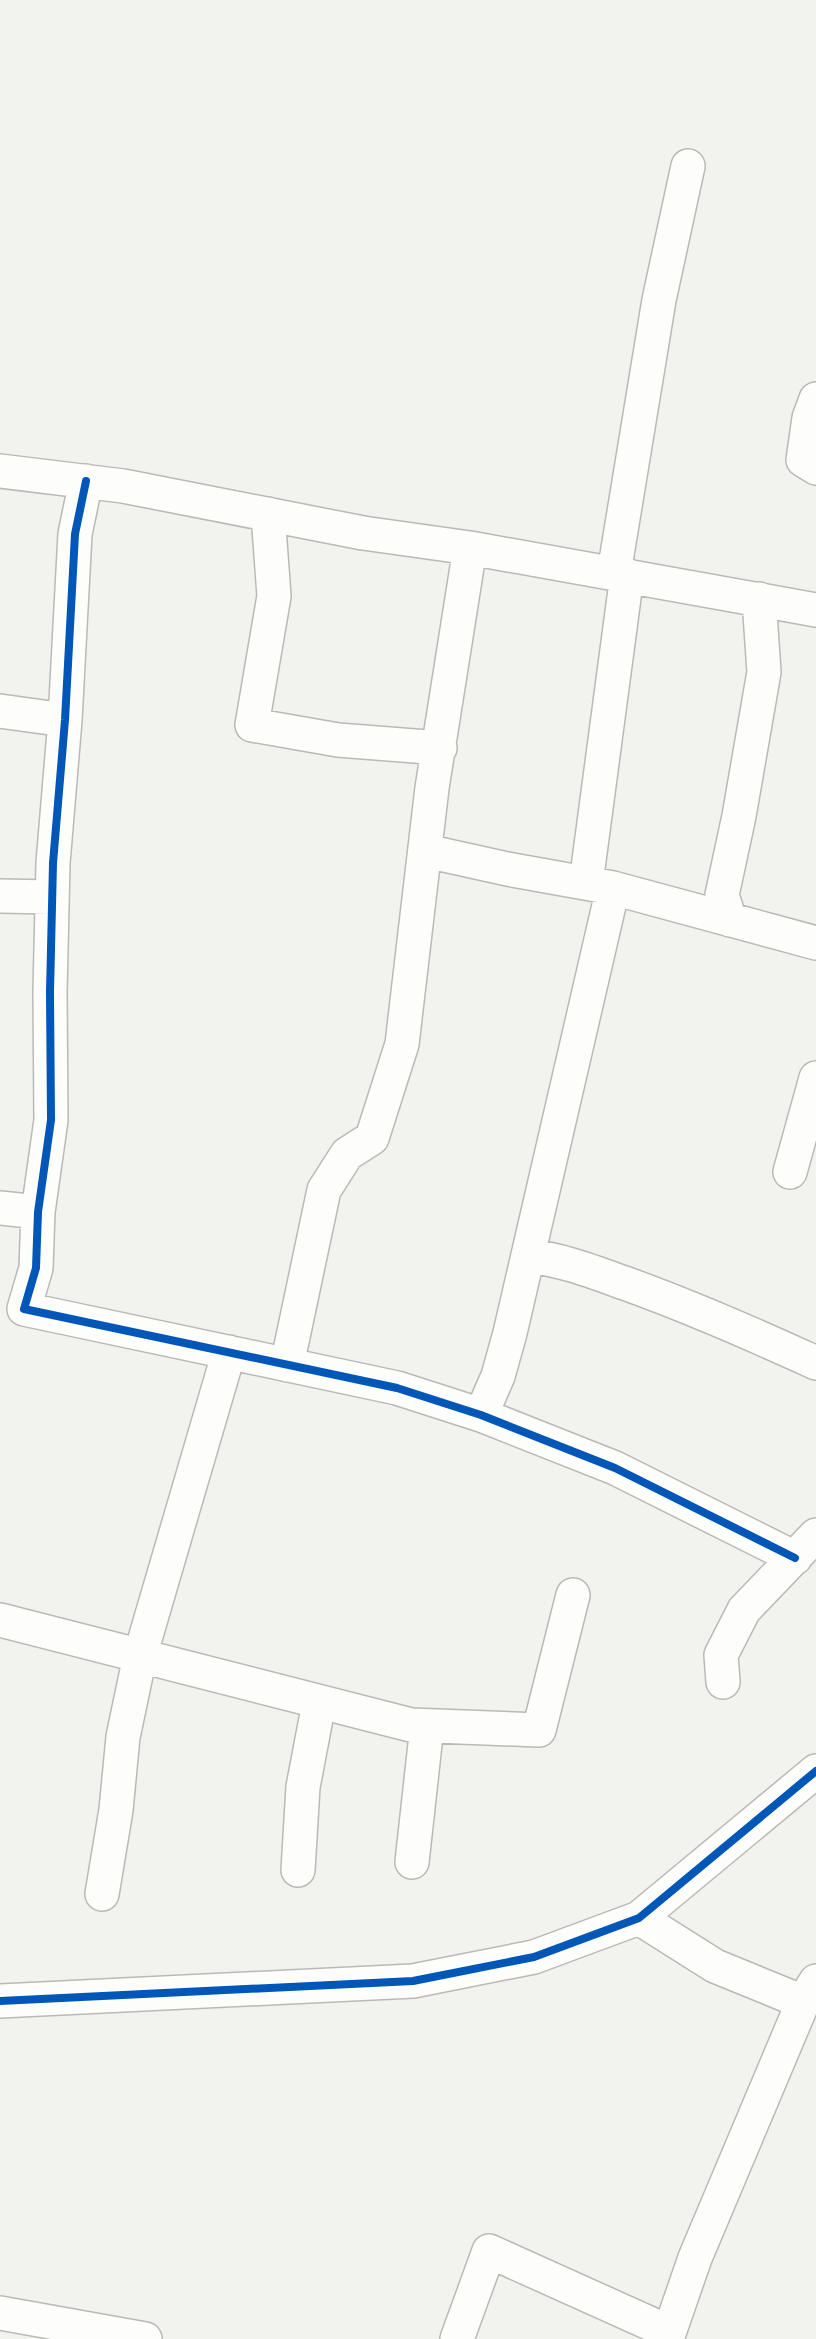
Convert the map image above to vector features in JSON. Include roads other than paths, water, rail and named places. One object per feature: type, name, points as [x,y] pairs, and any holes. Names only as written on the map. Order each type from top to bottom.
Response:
[{"type":"street","points":[[481,1415],[498,1376],[529,1256],[600,885],[621,574],[659,300],[688,166]]},
{"type":"street","points":[[816,399],[808,418],[803,460],[816,468]]},
{"type":"street","points":[[0,471],[86,481],[363,532],[470,548],[816,610]]},
{"type":"street","points":[[86,481],[75,534],[52,897],[51,1120],[38,1212],[36,1268],[24,1309],[397,1388],[481,1415],[805,1547],[744,1610],[721,1655],[723,1683]]},
{"type":"street","points":[[268,514],[274,596],[252,725],[338,740],[440,748]]},
{"type":"street","points":[[287,1365],[324,1190],[347,1154],[372,1138],[402,1044],[432,788],[470,548]]},
{"type":"street","points":[[730,920],[722,895],[739,816],[764,672],[759,598]]},
{"type":"street","points":[[0,711],[65,720]]},
{"type":"street","points":[[426,851],[600,885],[816,943]]},
{"type":"street","points":[[0,896],[52,897]]},
{"type":"street","points":[[790,1172],[816,1078]]},
{"type":"street","points":[[0,1208],[38,1212]]},
{"type":"street","points":[[529,1256],[558,1259],[647,1291],[747,1331],[816,1363]]},
{"type":"street","points":[[102,1894],[116,1810],[123,1737],[140,1656],[229,1352]]},
{"type":"street","points":[[0,1620],[411,1725],[539,1731],[573,1595]]},
{"type":"street","points":[[298,1870],[303,1787],[319,1703]]},
{"type":"street","points":[[412,1862],[427,1726]]},
{"type":"street","points":[[0,2001],[413,1981],[534,1957],[639,1918],[816,1771]]},
{"type":"street","points":[[457,2339],[489,2251],[668,2336],[695,2258],[809,1991],[715,1966],[639,1918]]},
{"type":"street","points":[[0,2313],[145,2339]]}]
